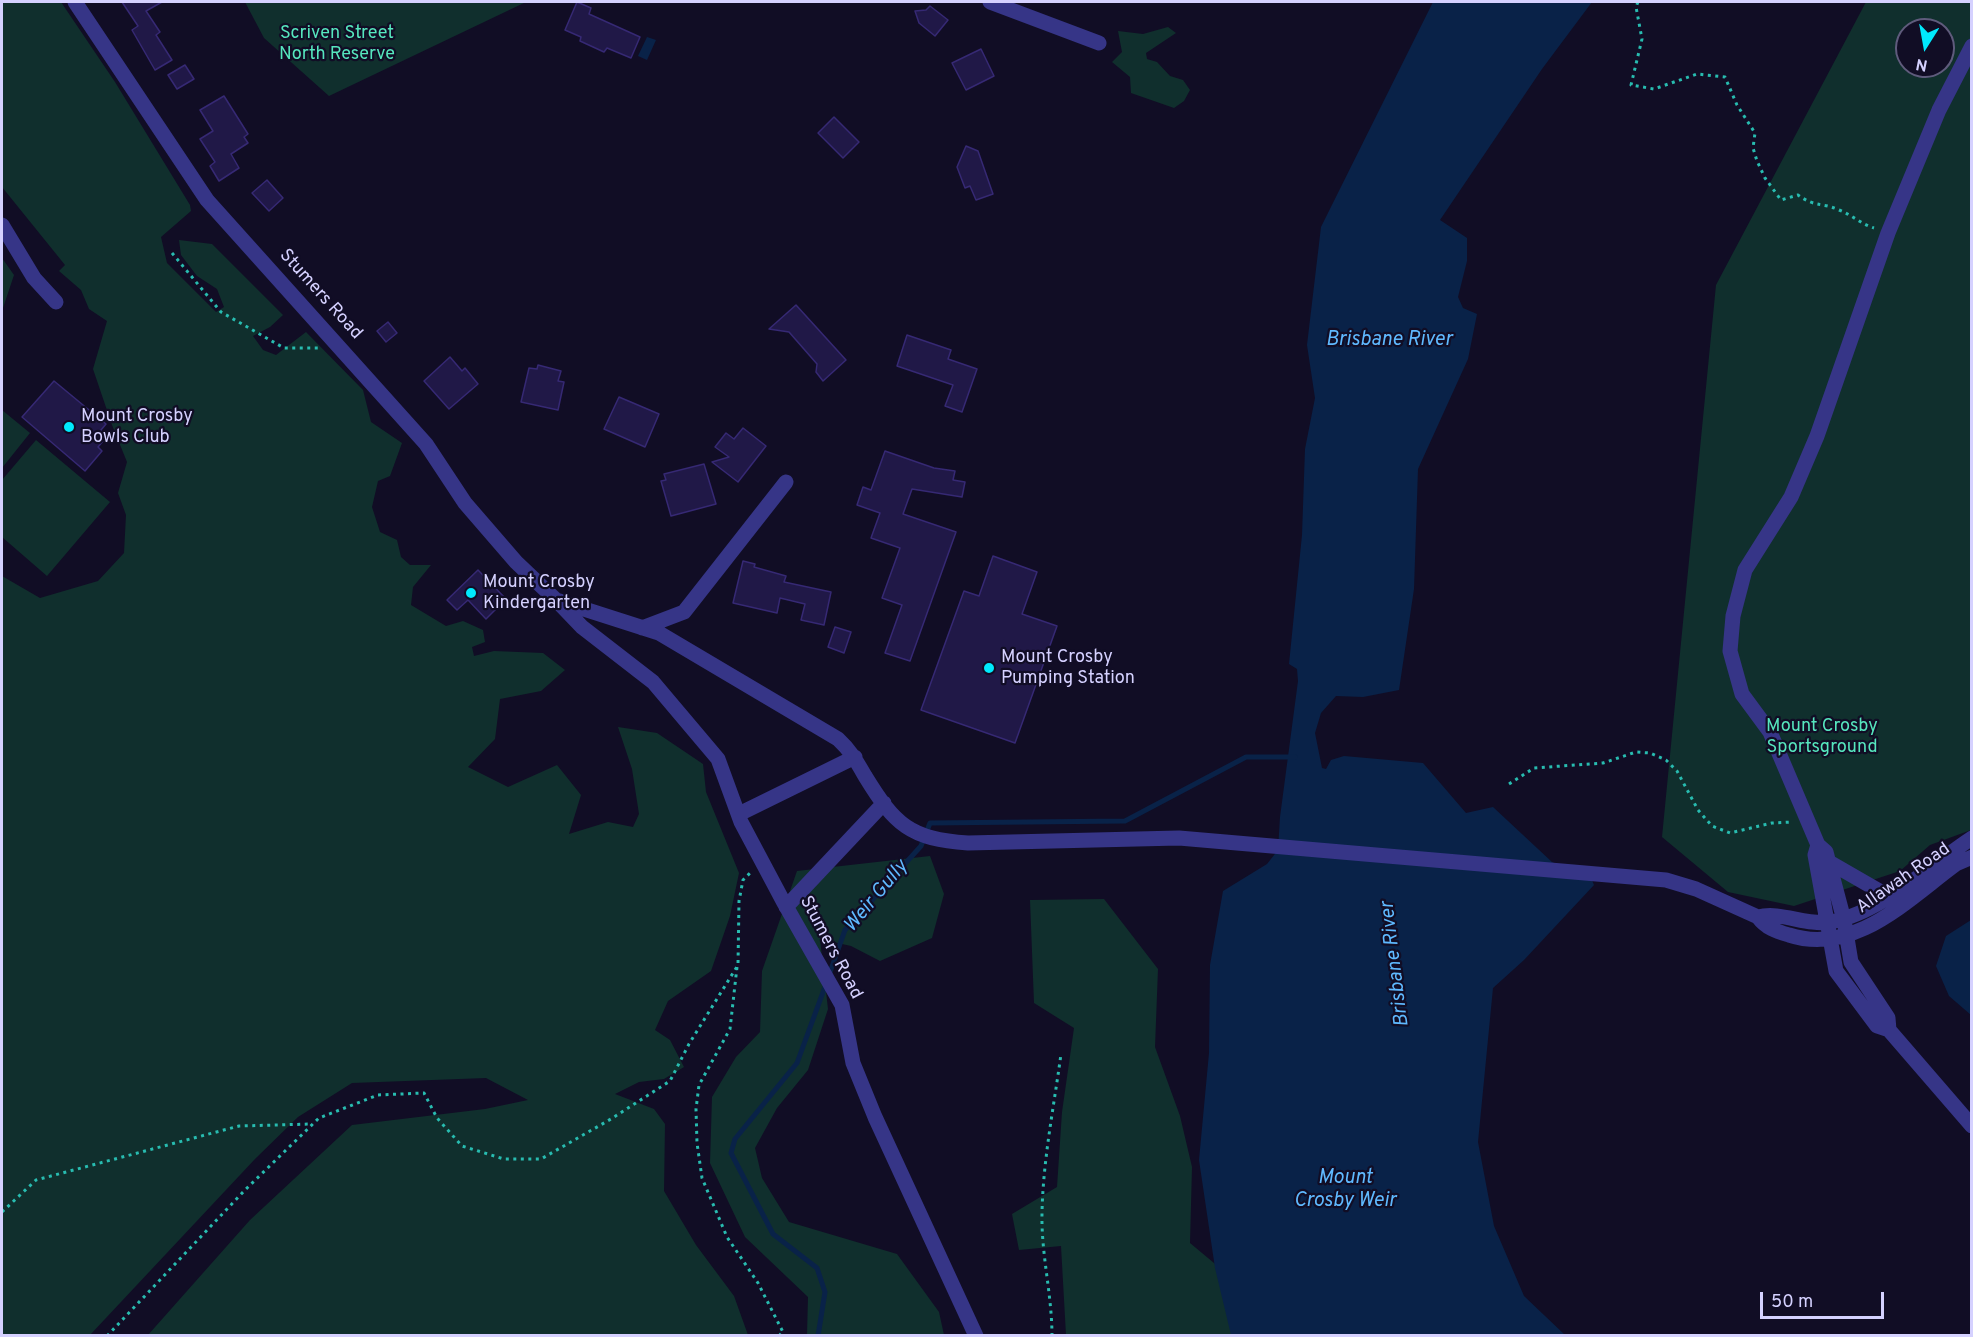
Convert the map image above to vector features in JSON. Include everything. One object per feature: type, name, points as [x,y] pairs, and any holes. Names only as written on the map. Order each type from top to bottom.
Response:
[{"type":"street","name":"Stumers Road","points":[[75,2],[207,200],[426,444],[465,503],[516,562],[582,627],[653,682],[718,759],[739,814],[762,861],[842,1005],[853,1063],[874,1117],[976,1335]]},
{"type":"street","points":[[990,2],[1099,43]]},
{"type":"street","points":[[1889,1030],[1888,1018],[1855,971],[1826,852],[1818,845],[1770,732],[1742,694],[1730,651],[1731,633],[1745,570],[1791,497],[1817,436],[1888,233],[1939,110],[1971,46]]},
{"type":"street","points":[[2,225],[34,278],[57,302]]},
{"type":"street","points":[[642,628],[684,612],[786,482]]},
{"type":"street","name":"Stumers Road","points":[[556,600],[659,633],[838,739],[855,757],[897,820],[914,833],[935,840],[968,843],[1179,838],[1666,880]]},
{"type":"street","points":[[739,814],[855,757]]},
{"type":"street","points":[[786,907],[884,803]]},
{"type":"street","name":"Allawah Road","points":[[1758,917],[1768,914],[1791,920],[1828,923],[1844,920],[1888,896],[1971,838]]},
{"type":"street","points":[[1818,845],[1815,855],[1831,940],[1833,963],[1839,977],[1877,1026],[1889,1030],[1971,1126]]},
{"type":"street","name":"Allawah Road","points":[[1666,880],[1696,889],[1758,917],[1764,925],[1791,936],[1807,940],[1831,940],[1865,930],[1956,864],[1971,857]]},
{"type":"street","points":[[1829,862],[1888,896]]},
{"type":"path","points":[[1638,2],[1636,7],[1642,39],[1631,85],[1654,89],[1697,74],[1725,77],[1737,105],[1755,133],[1754,148],[1757,161],[1765,178],[1781,200],[1798,195],[1811,204],[1837,208],[1861,224],[1888,233]]},
{"type":"path","points":[[171,253],[220,312],[256,333],[284,348],[340,347]]},
{"type":"path","points":[[1509,784],[1534,768],[1603,763],[1636,752],[1650,753],[1666,760],[1677,771],[1698,810],[1712,826],[1730,833],[1772,823],[1789,824],[1806,816]]},
{"type":"path","points":[[762,861],[743,880],[739,901],[738,965],[730,1029],[699,1085],[696,1109],[697,1143],[702,1178],[727,1237],[758,1283],[784,1335]]},
{"type":"path","points":[[107,1335],[245,1190],[319,1118],[378,1095],[424,1093],[437,1118],[462,1146],[504,1159],[541,1159],[611,1119],[670,1081],[689,1044],[738,965]]},
{"type":"path","points":[[1052,1335],[1043,1260],[1042,1211],[1061,1054]]},
{"type":"path","points":[[2,1212],[36,1180],[48,1176],[239,1126],[312,1124]]},
{"type":"path","points":[[779,1335],[783,1331]]},
{"type":"green space","points":[[2,2],[61,2],[115,82],[190,205],[191,211],[161,237],[167,263],[216,312],[224,307],[217,289],[197,276],[181,255],[179,240],[212,244],[283,315],[270,327],[253,336],[263,350],[276,355],[306,332],[363,390],[371,422],[402,443],[390,476],[378,481],[372,507],[380,532],[397,540],[401,557],[410,565],[431,565],[413,587],[411,605],[446,626],[463,621],[483,630],[485,642],[472,647],[474,656],[494,651],[543,653],[565,670],[541,691],[500,699],[495,739],[468,767],[508,787],[557,765],[581,795],[569,834],[608,822],[633,827],[639,814],[632,769],[618,727],[657,733],[703,764],[706,792],[739,873],[730,916],[711,971],[668,1001],[655,1030],[670,1040],[684,1067],[664,1079],[639,1082],[615,1094],[654,1109],[665,1124],[664,1191],[696,1245],[734,1296],[748,1335],[148,1335],[250,1220],[352,1125],[485,1109],[528,1100],[486,1078],[352,1083],[298,1117],[255,1159],[90,1335],[2,1335],[2,576],[40,598],[98,581],[124,553],[126,515],[118,493],[127,462],[93,369],[107,321],[89,309],[81,290],[59,271],[65,265],[2,187]]},
{"type":"green space","name":"Scriven Street North Reserve","points":[[245,2],[526,2],[329,96],[264,38]]},
{"type":"green space","name":"Mount Crosby Sportsground","points":[[1866,2],[1971,2],[1971,830],[1930,845],[1900,871],[1794,906],[1728,892],[1662,837],[1716,285]]},
{"type":"green space","points":[[1168,27],[1176,33],[1146,53],[1147,59],[1157,62],[1170,76],[1183,80],[1190,90],[1184,101],[1174,108],[1131,93],[1130,77],[1112,62],[1122,52],[1118,31],[1143,34]]},
{"type":"green space","points":[[2,258],[14,275],[2,311]]},
{"type":"green space","points":[[2,410],[30,433],[2,468]]},
{"type":"green space","points":[[36,440],[110,502],[47,576],[2,537],[2,480]]},
{"type":"green space","points":[[930,856],[944,894],[932,938],[880,961],[851,946],[820,939],[828,1009],[808,1070],[777,1108],[755,1148],[762,1178],[789,1222],[897,1254],[939,1312],[944,1335],[807,1335],[808,1297],[745,1237],[710,1163],[712,1097],[736,1057],[760,1032],[762,971],[797,871]]},
{"type":"green space","points":[[1104,899],[1158,969],[1155,1047],[1180,1116],[1192,1167],[1190,1243],[1238,1283],[1254,1335],[1066,1335],[1061,1246],[1019,1250],[1012,1214],[1057,1187],[1062,1112],[1074,1028],[1034,1003],[1030,900]]},
{"type":"water","points":[[1433,2],[1592,2],[1542,69],[1440,220],[1467,238],[1467,261],[1458,297],[1463,308],[1477,314],[1468,359],[1418,469],[1414,589],[1399,690],[1363,697],[1336,696],[1321,713],[1315,733],[1322,768],[1326,769],[1331,760],[1344,756],[1423,763],[1466,813],[1493,807],[1552,862],[1591,878],[1594,885],[1524,960],[1493,988],[1478,1142],[1494,1226],[1524,1296],[1565,1335],[1231,1335],[1215,1268],[1199,1160],[1209,1053],[1210,965],[1223,891],[1267,864],[1278,850],[1280,817],[1298,681],[1297,669],[1289,664],[1302,535],[1305,449],[1315,398],[1307,345],[1321,227]]},
{"type":"water","points":[[647,37],[656,40],[647,60],[638,56]]},
{"type":"water","points":[[1971,920],[1971,1015],[1949,996],[1936,966],[1946,936]]},
{"type":"building","points":[[122,2],[162,2],[146,11],[160,32],[156,35],[172,60],[155,70],[132,30],[138,26]]},
{"type":"building","points":[[577,2],[591,8],[589,14],[640,37],[631,58],[607,48],[604,52],[580,41],[581,37],[565,30]]},
{"type":"building","points":[[930,6],[948,20],[935,36],[919,23],[915,11],[926,10]]},
{"type":"building","points":[[981,49],[994,76],[966,90],[952,63]]},
{"type":"building","points":[[185,65],[194,79],[177,89],[168,75]]},
{"type":"building","points":[[224,96],[248,134],[244,137],[248,143],[231,154],[239,168],[219,181],[210,166],[215,162],[200,139],[213,131],[200,110]]},
{"type":"building","points":[[834,117],[859,142],[843,158],[818,133]]},
{"type":"building","points":[[966,146],[978,151],[993,194],[976,200],[970,186],[965,188],[957,167]]},
{"type":"building","points":[[267,180],[283,198],[269,211],[252,193]]},
{"type":"building","points":[[796,305],[846,360],[823,381],[816,372],[817,364],[789,332],[769,329]]},
{"type":"building","points":[[388,322],[397,333],[386,342],[377,331]]},
{"type":"building","points":[[907,335],[951,350],[948,359],[977,369],[962,412],[945,406],[953,385],[897,366]]},
{"type":"building","points":[[450,357],[462,371],[465,368],[478,384],[449,409],[424,381]]},
{"type":"building","points":[[538,365],[561,371],[558,381],[564,382],[558,410],[521,402],[529,368],[537,369]]},
{"type":"building","name":"Mount Crosby Bowls Club","points":[[54,381],[106,424],[101,430],[105,434],[101,439],[103,441],[98,447],[102,451],[85,471],[22,417]]},
{"type":"building","points":[[619,397],[659,414],[645,447],[604,429]]},
{"type":"building","points":[[743,428],[766,446],[738,482],[712,462],[729,457],[715,447],[726,433],[734,439]]},
{"type":"building","points":[[885,451],[934,468],[955,471],[953,480],[965,482],[962,497],[912,489],[903,514],[956,532],[910,661],[885,653],[902,605],[882,598],[900,548],[871,538],[880,513],[857,505],[863,487],[871,490]]},
{"type":"building","points":[[704,464],[716,504],[671,516],[661,481],[666,480],[664,474]]},
{"type":"building","name":"Mount Crosby Pumping Station","points":[[993,556],[1037,572],[1022,614],[1057,626],[1015,743],[921,710],[964,591],[979,596]]},
{"type":"building","points":[[743,561],[755,564],[754,567],[786,576],[784,582],[831,592],[824,625],[801,620],[805,604],[780,598],[777,613],[733,603]]},
{"type":"building","points":[[478,570],[506,599],[486,619],[468,600],[457,610],[447,600]]},
{"type":"building","points":[[835,627],[851,632],[844,653],[828,647]]},
{"type":"waterway","name":"Weir Gully","points":[[829,975],[845,930],[921,846],[930,823],[1125,821],[1246,757],[1295,757]]},
{"type":"waterway","name":"Weir Gully","points":[[818,1336],[825,1292],[817,1268],[773,1234],[731,1153],[735,1139],[797,1063],[826,984]]},
{"type":"place","name":"Mount Crosby Bowls Club","points":[[69,427]]},
{"type":"place","name":"Mount Crosby Kindergarten","points":[[471,593]]},
{"type":"place","name":"Mount Crosby Pumping Station","points":[[989,668]]},
{"type":"water label","name":"Brisbane River","points":[[1389,341]]},
{"type":"water label","name":"Brisbane River","points":[[1396,964]]},
{"type":"water label","name":"Mount Crosby Weir","points":[[1345,1190]]}]
